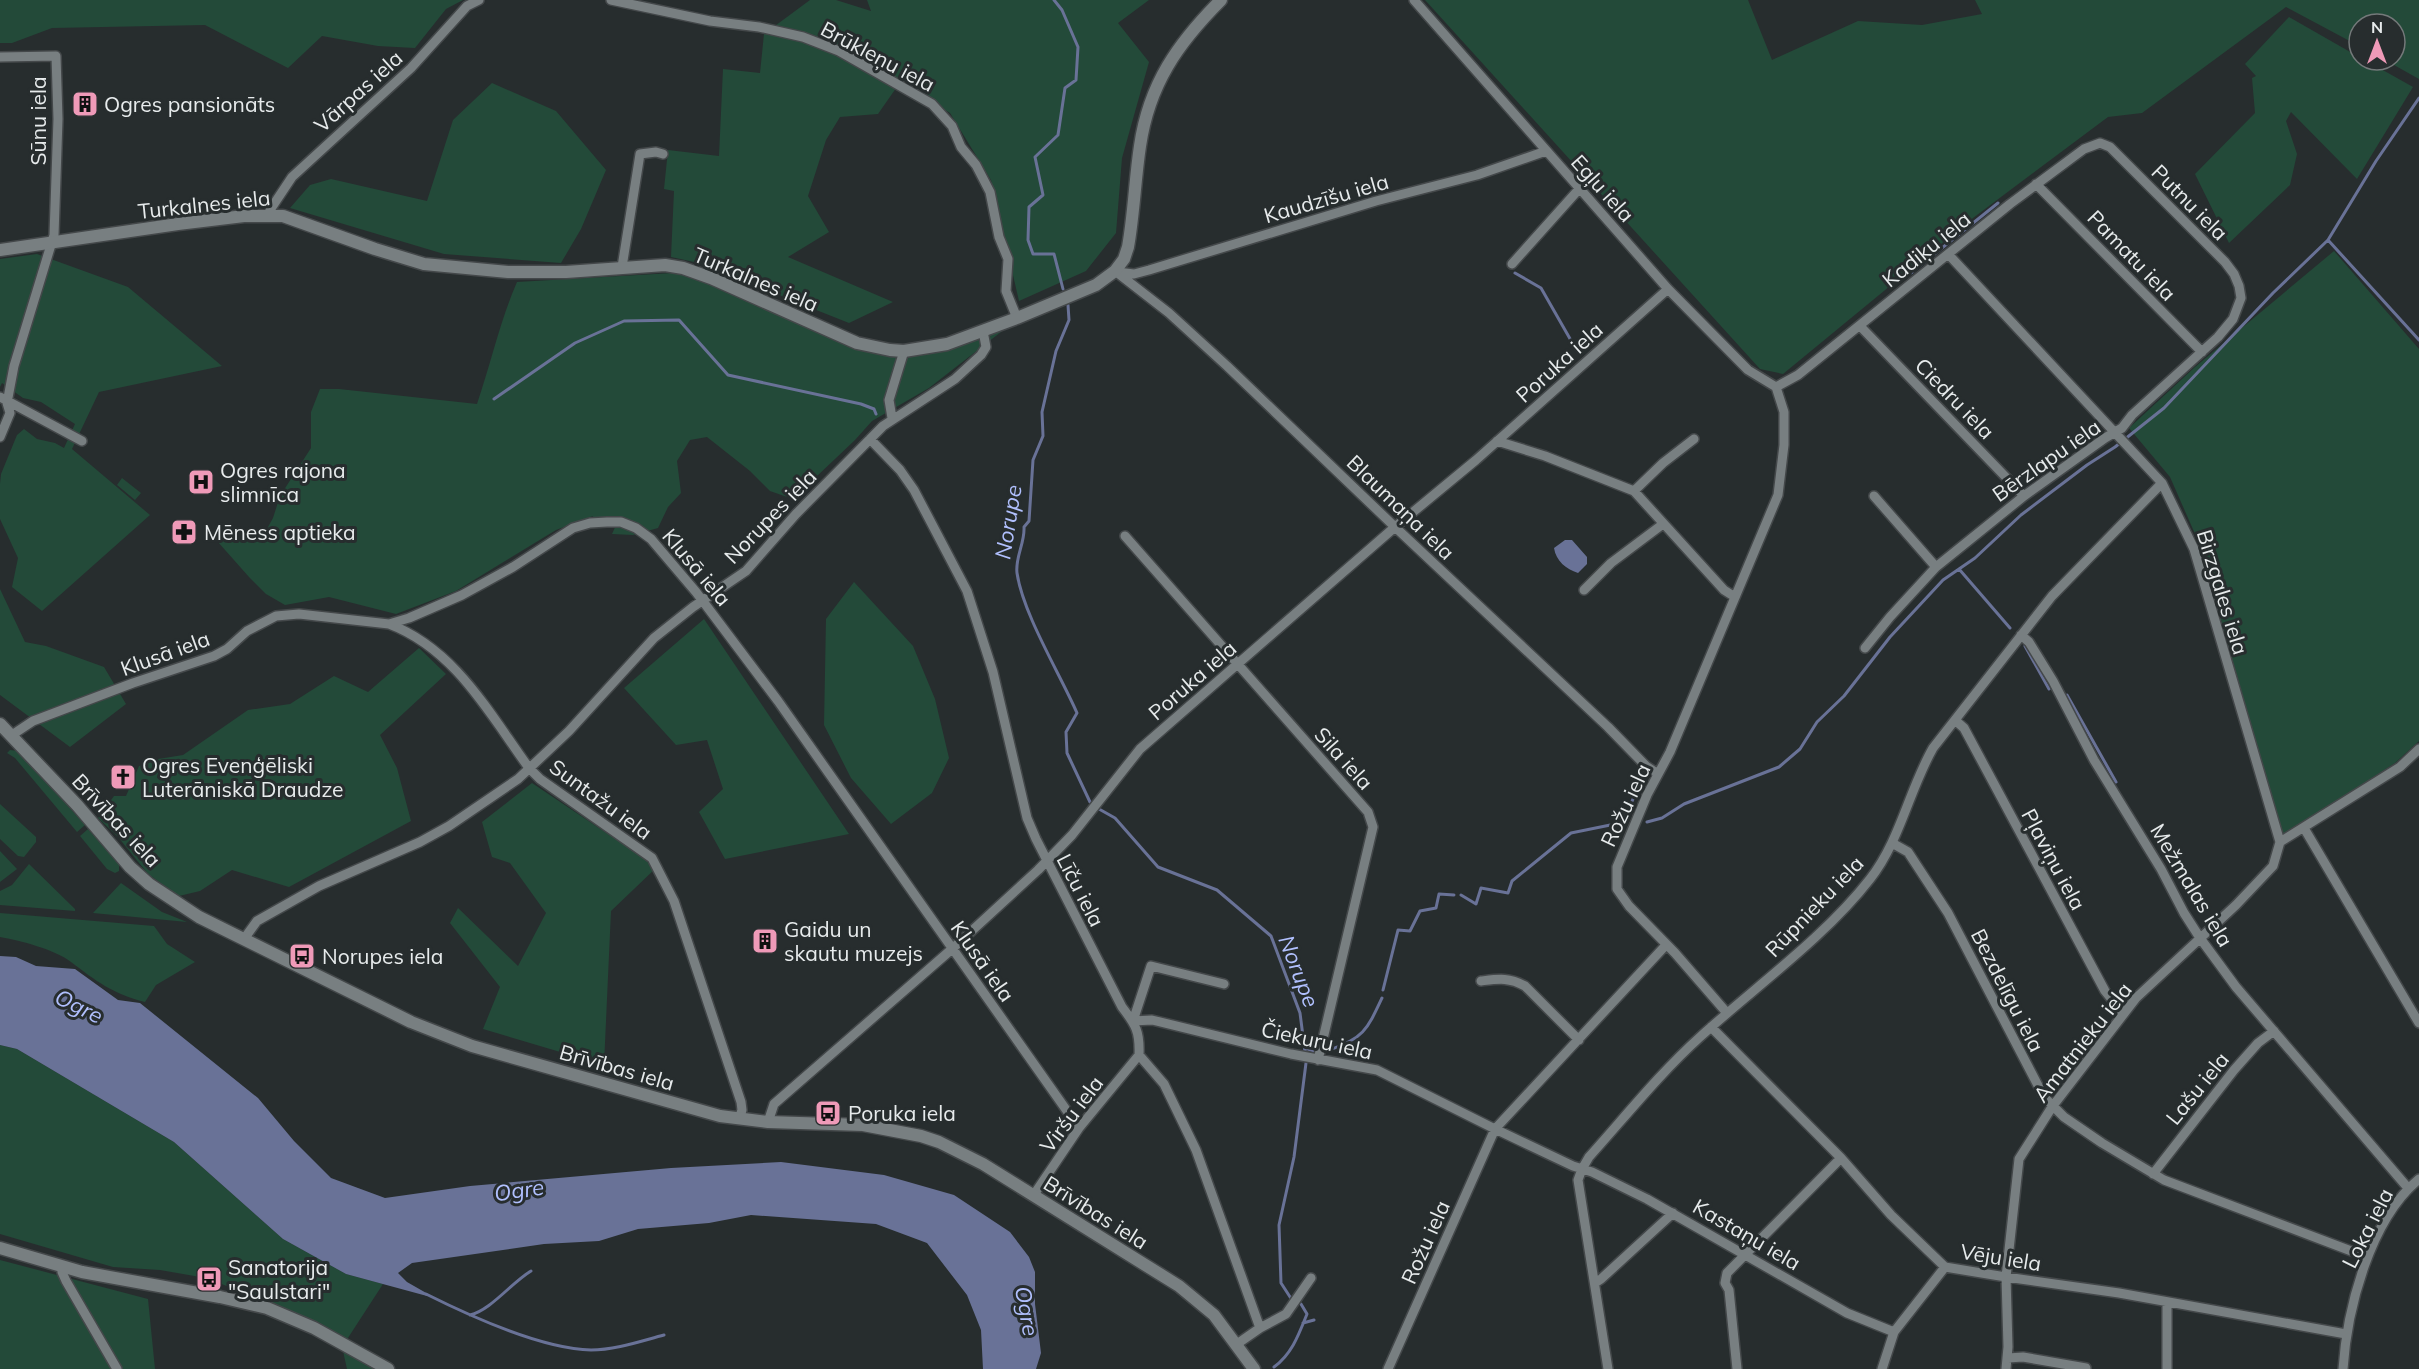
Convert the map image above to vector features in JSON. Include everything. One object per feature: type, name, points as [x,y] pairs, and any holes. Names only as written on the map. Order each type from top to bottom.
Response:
[{"type":"main road","name":"Turkalnes iela","points":[[0,250],[189,222],[269,215],[283,216],[424,264],[508,272],[566,272],[665,265],[683,268],[711,278],[857,343],[904,351],[947,344],[1096,285],[1115,271],[1124,259],[1128,247],[1140,146],[1146,116],[1156,87],[1178,48],[1221,0]]},
{"type":"main road","name":"Brīvības iela","points":[[0,724],[130,867],[149,884],[199,917],[443,1036],[720,1116],[768,1122],[863,1125],[921,1136],[975,1160],[1179,1286],[1215,1315],[1254,1369]]},
{"type":"main road","points":[[0,1248],[62,1267],[267,1308],[314,1328],[388,1369]]},
{"type":"street","name":"Vārpas iela","points":[[269,215],[292,177],[411,68],[467,6],[479,0]]},
{"type":"street","name":"Brūkleņu iela","points":[[611,0],[710,21],[759,27],[803,38],[839,51],[932,104],[952,126],[961,147],[976,165],[990,192],[999,237],[1008,259],[1006,291],[1017,318]]},
{"type":"street","name":"Egļu iela","points":[[1414,0],[1668,289],[1748,370],[1776,387]]},
{"type":"street","name":"Sūnu iela","points":[[0,57],[56,56],[58,119],[53,241]]},
{"type":"street","name":"Kadiķu iela","points":[[1776,387],[1798,375],[2036,184],[2084,149],[2100,142]]},
{"type":"street","name":"Putnu iela","points":[[2100,142],[2110,147],[2225,262],[2234,274],[2241,298]]},
{"type":"street","name":"Kaudzīšu iela","points":[[1115,271],[1134,274],[1149,270],[1376,201],[1477,175],[1546,151]]},
{"type":"street","points":[[622,267],[640,154],[656,152],[663,154]]},
{"type":"street","name":"Pamatu iela","points":[[2036,184],[2202,352]]},
{"type":"street","points":[[1512,264],[1580,188]]},
{"type":"street","points":[[0,437],[10,413],[4,400],[53,241]]},
{"type":"street","name":"Birzgales iela","points":[[1948,254],[2117,432],[2162,483],[2194,549],[2280,842]]},
{"type":"street","name":"Blaumaņa iela","points":[[1115,271],[1169,313],[1227,366],[1608,727],[1646,766],[1658,774]]},
{"type":"street","name":"Poruka iela","points":[[768,1122],[774,1104],[952,949],[1072,835],[1140,750],[1497,441],[1668,289]]},
{"type":"street","name":"Bērzlapu iela","points":[[1865,648],[1936,567],[2024,496],[2105,438],[2117,432],[2132,415],[2202,352],[2233,319],[2241,298]]},
{"type":"street","name":"Ciedru iela","points":[[1860,326],[2024,496]]},
{"type":"street","name":"Norupes iela","points":[[244,939],[257,921],[319,886],[420,842],[449,826],[518,779],[569,731],[654,638],[746,571],[796,514],[892,418],[955,379],[981,355],[986,347],[983,331]]},
{"type":"street","points":[[892,418],[889,400],[904,351]]},
{"type":"street","name":"Rožu iela","points":[[1388,1369],[1495,1129],[1666,945],[1629,906],[1617,889],[1619,858],[1670,752],[1778,495],[1782,470],[1784,412],[1776,387]]},
{"type":"street","points":[[4,400],[82,441]]},
{"type":"street","name":"Līču iela","points":[[870,439],[900,470],[914,490],[967,591],[993,672],[1027,818],[1046,861],[1122,1007],[1140,1035],[1139,1055]]},
{"type":"street","points":[[1634,490],[1694,439]]},
{"type":"street","points":[[1497,441],[1545,456],[1634,490],[1724,590],[1735,597]]},
{"type":"street","name":"Rūpnieku iela","points":[[1582,1169],[1589,1157],[1665,1073],[1711,1027],[1786,962],[1855,897],[1878,868],[1892,843],[1926,761],[2052,596],[2162,483]]},
{"type":"street","points":[[1874,496],[1936,567]]},
{"type":"street","name":"Klusā iela","points":[[12,735],[33,721],[214,656],[227,649],[247,631],[276,616],[299,614],[389,624],[410,618],[462,595],[513,567],[573,528],[590,523],[621,522],[642,531],[661,550],[703,601],[778,701],[1079,1128]]},
{"type":"street","points":[[1584,590],[1611,563],[1663,524]]},
{"type":"street","name":"Sila iela","points":[[1125,536],[1236,665],[1368,812],[1373,827],[1318,1060]]},
{"type":"street","name":"Suntažu iela","points":[[389,624],[420,638],[448,661],[464,678],[529,768],[549,787],[652,858],[674,901],[725,1052],[741,1102],[742,1110],[739,1119]]},
{"type":"street","name":"Mežmalas iela","points":[[2021,635],[2030,642],[2094,760],[2156,859],[2184,913],[2200,938],[2236,987],[2408,1188]]},
{"type":"street","name":"Pļaviņu iela","points":[[1956,721],[1971,739],[2105,991],[2123,1013]]},
{"type":"street","points":[[2280,842],[2400,767],[2419,749]]},
{"type":"street","points":[[2304,828],[2419,1023]]},
{"type":"street","name":"Amatnieku iela","points":[[2006,1369],[2008,1358],[2006,1277],[2019,1159],[2052,1107],[2123,1013],[2236,905],[2273,866],[2280,842]]},
{"type":"street","name":"Bezdelīgu iela","points":[[1892,843],[1908,852],[1913,858],[1948,913],[2044,1097],[2052,1107],[2102,1143],[2153,1174],[2367,1257]]},
{"type":"street","points":[[1666,945],[1727,1013]]},
{"type":"street","points":[[1133,1021],[1151,966],[1224,984]]},
{"type":"street","points":[[1481,981],[1503,978],[1514,980],[1524,986],[1579,1040]]},
{"type":"street","name":"Čiekuru iela","points":[[1133,1021],[1152,1020],[1318,1060],[1377,1070],[1495,1129],[1582,1169]]},
{"type":"street","name":"Vēju iela","points":[[1711,1027],[1841,1158],[1891,1215],[1945,1267],[2077,1286],[2346,1334]]},
{"type":"street","name":"Lašu iela","points":[[2153,1174],[2234,1070],[2258,1043],[2274,1031]]},
{"type":"street","points":[[1139,1055],[1164,1084],[1196,1150],[1260,1328]]},
{"type":"street","name":"Viršu iela","points":[[1033,1196],[1079,1128],[1139,1055]]},
{"type":"street","points":[[1737,1369],[1729,1290],[1725,1278],[1727,1273],[1841,1158]]},
{"type":"street","points":[[1582,1169],[1578,1180],[1608,1369]]},
{"type":"street","name":"Kastaņu iela","points":[[1582,1169],[1673,1213],[1847,1313],[1894,1332]]},
{"type":"street","name":"Loka iela","points":[[2343,1369],[2346,1334],[2367,1257],[2408,1188],[2419,1179]]},
{"type":"street","points":[[1595,1283],[1673,1213]]},
{"type":"street","points":[[62,1267],[66,1281],[117,1369]]},
{"type":"street","points":[[1882,1369],[1894,1332],[1945,1267]]},
{"type":"street","points":[[1237,1344],[1286,1314],[1311,1278]]},
{"type":"street","points":[[2167,1302],[2167,1369]]},
{"type":"street","points":[[2008,1358],[2023,1357],[2086,1368]]},
{"type":"green space","points":[[0,0],[463,0],[446,9],[415,48],[378,46],[322,36],[288,68],[205,25],[52,28],[12,43],[0,43]]},
{"type":"green space","points":[[810,0],[836,0],[871,11],[867,0],[1149,0],[1118,23],[1149,62],[1122,158],[1116,233],[1086,271],[1019,301],[991,180],[950,113],[925,98],[908,71],[878,114],[840,117],[826,140],[808,196],[829,232],[788,257],[893,302],[849,323],[786,298],[722,268],[671,257],[674,191],[664,189],[668,150],[719,156],[723,69],[760,73],[764,34]]},
{"type":"green space","points":[[1425,0],[1748,0],[1772,60],[1858,21],[1922,25],[1982,14],[1975,0],[2419,0],[2419,79],[2406,72],[2407,12],[2347,12],[2347,40],[2286,7],[2142,113],[2108,117],[1969,221],[1783,374],[1760,369]]},
{"type":"green space","points":[[2289,17],[2347,50],[2347,72],[2386,72],[2413,87],[2357,179],[2291,112],[2286,121],[2297,154],[2290,185],[2229,243],[2195,174],[2255,113],[2252,78],[2256,76],[2245,64]]},
{"type":"green space","points":[[492,83],[556,111],[606,170],[581,229],[561,263],[444,254],[290,208],[310,185],[331,179],[427,201],[453,120]]},
{"type":"green space","points":[[2334,251],[2419,349],[2419,741],[2395,763],[2283,836],[2199,543],[2170,477],[2129,428],[2195,367]]},
{"type":"green space","points":[[37,254],[128,287],[222,366],[99,392],[72,449],[150,515],[42,611],[12,587],[18,558],[0,519],[1,474],[17,435],[24,429],[37,439],[55,443],[64,448],[75,424],[41,402],[23,398],[2,383],[0,387],[0,259]]},
{"type":"green space","points":[[673,273],[718,283],[878,352],[940,349],[1010,325],[929,388],[872,421],[816,477],[801,490],[787,497],[770,491],[750,471],[707,437],[690,440],[677,461],[681,493],[668,507],[658,528],[633,535],[612,534],[617,523],[590,523],[593,516],[556,530],[456,591],[396,614],[329,597],[285,605],[266,594],[210,533],[263,536],[273,518],[280,496],[311,448],[311,412],[320,389],[339,389],[477,404],[517,282]]},
{"type":"green space","points":[[122,478],[141,493],[135,500],[117,485]]},
{"type":"green space","points":[[854,582],[913,646],[935,699],[949,758],[932,793],[891,824],[851,778],[824,725],[826,619]]},
{"type":"green space","points":[[0,589],[25,642],[46,646],[104,667],[126,704],[70,747],[0,695]]},
{"type":"green space","points":[[704,619],[849,834],[725,859],[699,812],[723,789],[707,740],[676,745],[624,688]]},
{"type":"green space","points":[[419,648],[446,674],[380,735],[397,768],[411,821],[289,887],[232,870],[200,891],[179,896],[148,874],[118,837],[98,818],[114,796],[126,796],[139,766],[158,759],[183,755],[248,710],[290,704],[334,676],[368,692]]},
{"type":"green space","points":[[10,750],[19,751],[85,825],[77,832],[15,758],[7,753]]},
{"type":"green space","points":[[532,783],[657,867],[611,911],[604,1065],[483,1029],[500,987],[450,923],[458,908],[518,966],[546,913],[510,863],[492,857],[482,822]]},
{"type":"green space","points":[[0,804],[36,837],[36,842],[24,857],[18,856],[0,839]]},
{"type":"green space","points":[[88,829],[119,864],[119,871],[115,873],[107,869],[80,836]]},
{"type":"green space","points":[[0,851],[17,869],[0,882]]},
{"type":"green space","points":[[29,864],[75,911],[0,905],[0,891],[12,885]]},
{"type":"green space","points":[[121,883],[162,912],[187,922],[93,913]]},
{"type":"green space","points":[[0,913],[154,926],[167,944],[195,962],[156,985],[145,1002],[105,986],[56,953],[0,937]]},
{"type":"green space","points":[[0,1045],[17,1049],[174,1142],[283,1239],[346,1274],[383,1284],[344,1344],[253,1304],[255,1297],[206,1278],[160,1270],[113,1267],[0,1234]]},
{"type":"green space","points":[[0,1260],[148,1299],[155,1369],[0,1369]]},
{"type":"green space","points":[[343,1351],[374,1369],[347,1369]]},
{"type":"water","points":[[1565,540],[1572,540],[1587,557],[1587,564],[1578,573],[1562,564],[1555,553],[1554,548]]},
{"type":"water","name":"Ogre","points":[[0,956],[16,957],[36,966],[75,969],[118,1000],[140,1003],[258,1098],[294,1141],[331,1178],[385,1198],[470,1186],[671,1168],[781,1162],[884,1175],[954,1195],[1010,1232],[1029,1257],[1035,1272],[1035,1304],[1041,1353],[1036,1369],[983,1369],[981,1330],[967,1295],[927,1243],[876,1224],[751,1215],[709,1223],[638,1229],[599,1241],[544,1244],[412,1263],[398,1273],[407,1282],[428,1294],[427,1296],[346,1274],[283,1239],[174,1142],[17,1049],[0,1045]]},
{"type":"waterway","name":"Norupe","points":[[1054,0],[1062,10],[1078,47],[1076,80],[1065,88],[1058,135],[1035,157],[1043,195],[1029,207],[1028,240],[1033,254],[1054,254],[1063,289]]},
{"type":"waterway","points":[[1647,822],[1662,818],[1684,804],[1779,767],[1800,749],[1817,722],[1844,696],[1890,637],[1943,580],[1975,558],[2021,515],[2087,465],[2115,447],[2164,408],[2273,293],[2328,240],[2376,161],[2419,98]]},
{"type":"waterway","points":[[1906,277],[1998,203]]},
{"type":"waterway","points":[[2328,240],[2419,340]]},
{"type":"waterway","points":[[1515,273],[1541,288],[1573,344]]},
{"type":"waterway","name":"Norupe","points":[[1068,305],[1069,320],[1056,351],[1042,412],[1043,436],[1033,460],[1029,521],[1024,527],[1017,561],[1017,573],[1034,625],[1077,713],[1066,732],[1067,753],[1090,802]]},
{"type":"waterway","points":[[494,399],[575,343],[624,321],[679,320],[728,375],[861,404],[874,409],[876,414]]},
{"type":"waterway","points":[[1959,569],[2010,628]]},
{"type":"waterway","points":[[2025,646],[2049,689]]},
{"type":"waterway","points":[[2067,695],[2116,782]]},
{"type":"waterway","points":[[1622,822],[1634,797]]},
{"type":"waterway","name":"Norupe","points":[[1099,809],[1115,818],[1158,867],[1217,890],[1271,936],[1300,1013],[1305,1052]]},
{"type":"waterway","points":[[1461,895],[1476,904],[1481,888],[1508,893],[1512,881],[1571,833],[1625,822]]},
{"type":"waterway","points":[[1383,990],[1398,930],[1410,931],[1420,911],[1436,908],[1439,894],[1454,895]]},
{"type":"waterway","points":[[1329,1050],[1350,1042],[1363,1032],[1382,998]]},
{"type":"waterway","points":[[1305,1048],[1314,1051]]},
{"type":"waterway","name":"Norupe","points":[[1292,1300],[1281,1283],[1279,1225],[1294,1157],[1306,1063]]},
{"type":"waterway","points":[[470,1315],[486,1308],[531,1271]]},
{"type":"waterway","points":[[426,1294],[507,1330],[529,1338],[572,1348],[591,1350],[609,1348],[664,1335]]},
{"type":"waterway","name":"Norupe","points":[[1274,1367],[1290,1350],[1301,1329],[1307,1314],[1301,1304]]},
{"type":"waterway","points":[[1303,1323],[1314,1320]]},
{"type":"place","name":"Ogres pansionāts","points":[[85,104]]},
{"type":"place","name":"Ogres rajona slimnīca","points":[[201,482]]},
{"type":"place","name":"Mēness aptieka","points":[[184,532]]},
{"type":"place","name":"Ogres Evenģēliski Luterāniskā Draudze","points":[[123,777]]},
{"type":"place","name":"Gaidu un skautu muzejs","points":[[765,941]]},
{"type":"place","name":"Norupes iela","points":[[302,956]]},
{"type":"place","name":"Poruka iela","points":[[828,1113]]},
{"type":"place","name":"Sanatorija \"Saulstari\"","points":[[209,1279]]}]
